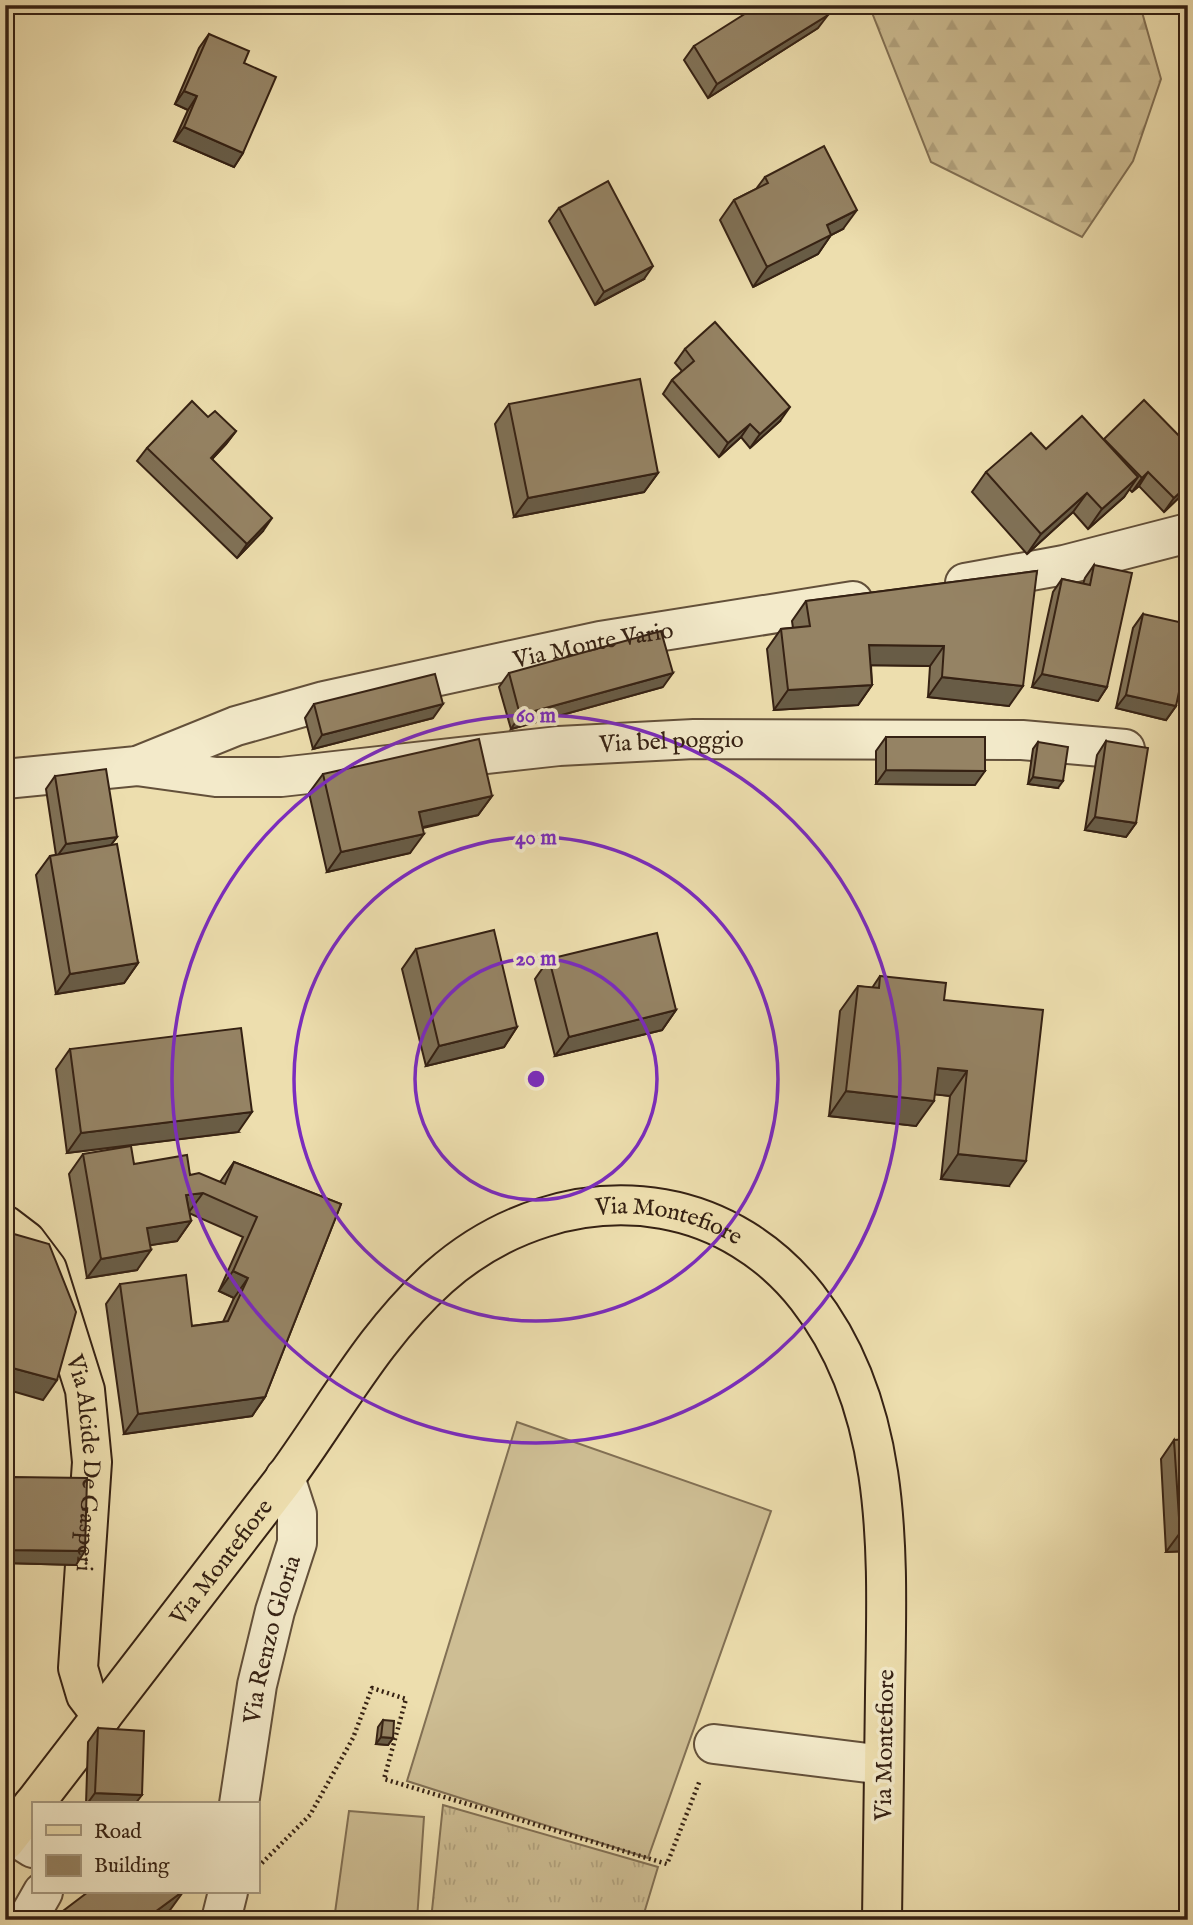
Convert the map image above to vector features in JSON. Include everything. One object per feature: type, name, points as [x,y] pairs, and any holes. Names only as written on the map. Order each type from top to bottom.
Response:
[{"type":"main road","name":"Via Montefiore","points":[[40,1802],[102,1716],[285,1477],[359,1368],[406,1310],[459,1261],[490,1240],[556,1214],[608,1204],[669,1210],[692,1216],[737,1235],[776,1262],[819,1312],[841,1348],[864,1407],[878,1473],[886,1559],[883,1920]]},
{"type":"main road","name":"Via Alcide De Gasperi","points":[[5,1226],[26,1241],[47,1269],[85,1390],[92,1462],[78,1668],[86,1695],[102,1716]]},
{"type":"street","points":[[927,590],[1064,565],[1188,533]]},
{"type":"street","name":"Via Monte Vario","points":[[5,779],[137,766],[236,726],[376,689],[600,641],[887,596]]},
{"type":"street","name":"Via bel poggio","points":[[137,766],[216,777],[281,777],[547,747],[694,739],[1022,740],[1125,749]]},
{"type":"street","name":"Via Renzo Gloria","points":[[239,1802],[257,1685],[275,1611],[297,1543],[296,1506],[285,1477]]},
{"type":"street","points":[[714,1744],[884,1765]]},
{"type":"street","points":[[27,1920],[42,1894]]},
{"type":"street","points":[[221,1920],[228,1894]]},
{"type":"path","points":[[259,1866],[310,1815],[353,1738],[372,1688],[406,1699],[384,1779],[667,1864],[714,1744]]},
{"type":"green space","points":[[869,5],[1140,5],[1161,79],[1133,161],[1082,237],[931,162]]},
{"type":"green space","points":[[517,1422],[771,1511],[648,1858],[407,1781]]},
{"type":"green space","points":[[443,1805],[658,1867],[642,1920],[431,1920]]},
{"type":"green space","points":[[349,1811],[424,1817],[417,1920],[334,1920]]},
{"type":"building","points":[[759,5],[822,5],[828,15],[717,84],[694,46]]},
{"type":"building","points":[[209,34],[249,51],[244,63],[276,77],[243,153],[184,127],[197,96],[184,91]]},
{"type":"building","points":[[824,146],[857,210],[827,225],[831,235],[767,267],[734,200],[768,183],[765,177]]},
{"type":"building","points":[[608,181],[653,266],[604,292],[559,208]]},
{"type":"building","points":[[715,322],[790,407],[760,434],[750,424],[728,443],[672,380],[694,361],[685,349]]},
{"type":"building","points":[[640,379],[658,473],[528,498],[509,404]]},
{"type":"building","points":[[1144,400],[1188,445],[1188,485],[1174,498],[1148,472],[1142,478],[1104,439]]},
{"type":"building","points":[[192,401],[208,417],[215,411],[236,431],[211,458],[272,518],[247,544],[147,448]]},
{"type":"building","points":[[1082,416],[1138,477],[1102,509],[1087,493],[1041,534],[986,472],[1031,433],[1046,449]]},
{"type":"building","points":[[1094,565],[1132,573],[1107,687],[1042,674],[1062,579],[1090,585]]},
{"type":"building","points":[[1037,571],[1023,686],[942,677],[944,646],[869,645],[872,685],[788,690],[781,629],[810,626],[806,601]]},
{"type":"building","points":[[1143,614],[1188,624],[1188,650],[1176,706],[1126,695]]},
{"type":"building","points":[[661,631],[673,673],[520,715],[509,673]]},
{"type":"building","points":[[435,674],[443,704],[322,735],[314,704]]},
{"type":"building","points":[[886,737],[985,737],[985,771],[886,770]]},
{"type":"building","points":[[479,739],[492,796],[419,812],[424,834],[341,852],[323,774]]},
{"type":"building","points":[[1106,741],[1148,748],[1136,823],[1095,817]]},
{"type":"building","points":[[1038,742],[1068,747],[1063,781],[1033,777]]},
{"type":"building","points":[[106,769],[117,837],[66,844],[55,776]]},
{"type":"building","points":[[117,844],[138,963],[70,974],[50,856]]},
{"type":"building","points":[[494,930],[517,1027],[439,1046],[416,949]]},
{"type":"building","points":[[657,933],[676,1010],[569,1037],[549,959]]},
{"type":"building","points":[[880,976],[946,983],[944,1000],[1043,1010],[1026,1161],[958,1154],[967,1071],[938,1068],[934,1101],[846,1091],[858,986],[879,988]]},
{"type":"building","points":[[241,1028],[252,1112],[81,1133],[70,1049]]},
{"type":"building","points":[[131,1146],[134,1164],[187,1155],[190,1175],[199,1173],[225,1184],[234,1162],[341,1204],[265,1397],[138,1414],[120,1284],[186,1275],[192,1326],[228,1321],[248,1278],[233,1271],[257,1217],[203,1193],[186,1195],[191,1221],[147,1228],[151,1250],[101,1259],[83,1154]]},
{"type":"building","points":[[7,1232],[49,1244],[76,1312],[57,1380],[5,1366]]},
{"type":"building","points":[[1188,1439],[1188,1532],[1180,1533],[1174,1440]]},
{"type":"building","points":[[13,1477],[87,1478],[85,1551],[12,1550]]},
{"type":"building","points":[[383,1720],[394,1721],[393,1738],[381,1737]]},
{"type":"building","points":[[98,1728],[144,1731],[142,1795],[95,1793]]},
{"type":"building","points":[[85,1894],[179,1894],[144,1920],[51,1920]]}]
